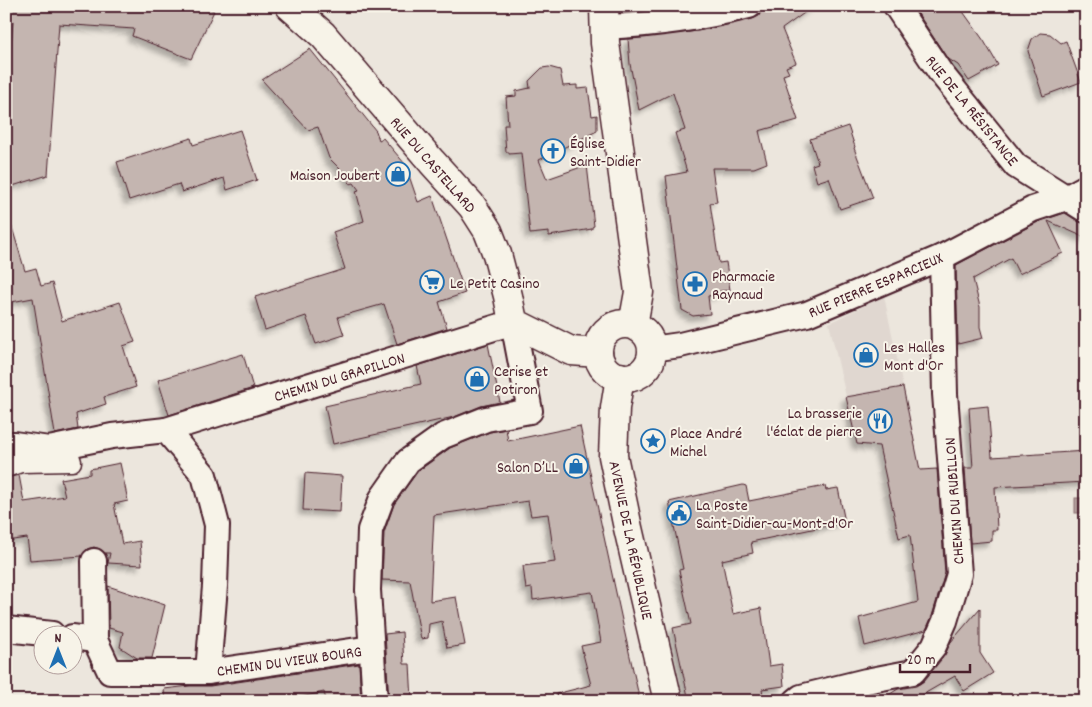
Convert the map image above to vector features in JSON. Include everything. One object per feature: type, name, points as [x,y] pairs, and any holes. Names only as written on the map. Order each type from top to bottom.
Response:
[{"type":"main road","name":"RUE DU CASTELLARD","points":[[290,6],[323,35],[472,206],[488,230],[497,254],[513,322]]},
{"type":"main road","points":[[604,17],[609,70],[639,292],[633,326]]},
{"type":"main road","points":[[513,322],[571,351],[598,352]]},
{"type":"main road","points":[[624,324],[642,331],[649,339],[652,349],[648,365],[643,371],[628,378],[612,374],[605,369],[600,361],[598,352],[599,344],[608,330],[624,324]]},
{"type":"main road","name":"AVENUE DE LA RÉPUBLIQUE","points":[[620,377],[615,408],[613,456],[668,701]]},
{"type":"street","points":[[604,17],[625,26],[719,14],[749,6]]},
{"type":"street","name":"RUE DE LA RÉSISTANCE","points":[[896,6],[940,72],[1016,166],[1076,192],[1086,210]]},
{"type":"street","name":"RUE PIERRE ESPARCIEUX","points":[[652,349],[680,345],[808,314],[942,257],[1033,209],[1076,192]]},
{"type":"street","name":"CHEMIN DU RUBILLON","points":[[796,701],[801,698],[866,681],[913,672],[934,646],[946,621],[959,574],[946,394],[942,257]]},
{"type":"street","points":[[375,701],[368,590],[370,530],[382,498],[408,461],[443,436],[486,419],[530,411],[513,322]]},
{"type":"street","name":"CHEMIN DU GRAPILLON","points":[[166,430],[513,322]]},
{"type":"street","points":[[6,445],[14,444],[48,449],[112,436],[166,430]]},
{"type":"street","name":"CHEMIN DU VIEUX BOURG","points":[[166,430],[204,475],[217,525],[215,586],[208,672]]},
{"type":"street","points":[[6,468],[21,463],[72,462],[68,446]]},
{"type":"street","points":[[84,639],[94,561]]},
{"type":"street","points":[[6,628],[32,631]]},
{"type":"street","name":"CHEMIN DU VIEUX BOURG","points":[[84,639],[110,672],[208,672],[371,648]]},
{"type":"shaded area","name":"Les Halles Mont d'Or","points":[[884,296],[916,449],[857,444],[829,323]]},
{"type":"shaded area","points":[[1075,498],[1086,498],[1086,513],[1075,513]]},
{"type":"building","points":[[11,6],[200,6],[214,11],[191,59],[132,36],[134,29],[59,24],[48,175],[6,188],[6,110],[13,21],[11,21]]},
{"type":"building","points":[[762,6],[814,6],[782,29],[796,63],[786,67],[789,73],[783,75],[798,120],[759,131],[767,163],[754,168],[712,168],[717,202],[710,203],[719,263],[726,262],[730,290],[720,291],[720,294],[708,296],[710,314],[693,316],[682,310],[666,176],[687,172],[675,133],[685,130],[673,93],[639,110],[630,64],[628,39],[698,31],[752,19],[759,16]]},
{"type":"building","points":[[913,6],[959,6],[984,41],[998,65],[969,81],[958,65],[947,58]]},
{"type":"building","points":[[1040,33],[1050,34],[1061,43],[1066,41],[1081,82],[1043,96],[1028,51],[1032,39]]},
{"type":"building","points":[[310,49],[376,131],[379,140],[383,138],[405,164],[418,202],[432,196],[465,293],[439,302],[447,328],[397,344],[384,304],[338,317],[344,335],[316,344],[306,316],[265,330],[255,297],[345,269],[333,232],[364,221],[356,191],[359,190],[354,183],[350,184],[346,172],[344,173],[329,158],[318,127],[308,130],[262,80]]},
{"type":"building","name":"Église Saint-Didier","points":[[549,67],[560,70],[563,86],[577,85],[577,89],[588,88],[592,116],[597,115],[597,131],[539,160],[547,179],[587,165],[594,226],[592,229],[549,236],[549,232],[530,234],[521,153],[509,154],[509,152],[506,152],[504,125],[508,125],[506,97],[516,96],[516,91],[530,88],[529,81],[542,68]]},
{"type":"building","points":[[848,126],[854,148],[873,198],[840,209],[829,178],[817,182],[812,165],[818,163],[810,139]]},
{"type":"building","points":[[240,130],[257,180],[227,190],[224,178],[182,192],[179,184],[129,200],[117,162],[191,138],[193,145]]},
{"type":"building","points":[[1065,213],[1086,224],[1086,238],[1048,221],[1063,253],[1019,274],[1011,258],[973,279],[980,307],[980,327],[983,338],[958,344],[956,265],[1038,222]]},
{"type":"building","points":[[11,224],[25,271],[36,268],[41,286],[52,283],[62,321],[120,302],[135,342],[123,346],[136,387],[104,397],[106,404],[76,414],[78,429],[55,434],[33,298],[6,303],[6,225]]},
{"type":"building","points":[[488,344],[500,402],[481,406],[454,417],[333,444],[325,406],[421,384],[417,366]]},
{"type":"building","points":[[243,354],[253,388],[169,415],[158,380]]},
{"type":"building","points":[[903,387],[920,470],[937,469],[945,573],[926,630],[865,646],[859,618],[918,602],[910,535],[899,538],[879,446],[857,444],[846,397]]},
{"type":"building","points":[[988,406],[992,457],[1086,451],[1086,482],[995,487],[997,530],[992,530],[992,541],[970,543],[965,468],[973,468],[969,408]]},
{"type":"building","points":[[580,426],[640,701],[557,701],[556,694],[591,685],[581,646],[601,642],[592,592],[533,600],[532,588],[526,589],[523,566],[555,562],[548,514],[531,516],[528,501],[434,515],[430,601],[456,597],[465,645],[447,648],[442,621],[429,624],[428,638],[421,639],[410,581],[382,580],[384,533],[394,504],[418,471],[450,448],[490,432],[506,429],[508,441]]},
{"type":"building","points":[[120,463],[128,501],[114,504],[122,544],[140,541],[142,565],[108,563],[110,553],[105,553],[94,547],[87,549],[82,556],[30,560],[27,538],[6,541],[6,478],[19,475],[24,502],[65,496],[61,479],[90,474],[90,469]]},
{"type":"building","points":[[305,473],[342,476],[340,512],[303,510]]},
{"type":"building","points":[[743,485],[746,486],[749,501],[825,486],[826,490],[838,488],[845,522],[751,542],[753,553],[722,560],[733,614],[761,608],[769,666],[782,664],[784,686],[762,689],[764,701],[689,701],[673,628],[691,624],[679,570],[683,569],[669,502]]},
{"type":"building","points":[[108,586],[165,605],[152,658],[137,658],[120,647],[123,632],[109,628]]},
{"type":"building","points":[[980,608],[980,653],[993,673],[964,691],[955,676],[917,698],[905,701],[879,701],[898,689],[916,686],[924,681],[945,655],[950,643]]},
{"type":"building","points":[[402,632],[404,664],[410,664],[412,701],[389,701],[385,634]]},
{"type":"building","points":[[359,664],[361,701],[350,701],[350,694],[326,700],[324,692],[282,701],[165,701],[164,689],[210,686]]},
{"type":"place","name":"Église Saint-Didier","points":[[553,151]]},
{"type":"place","name":"Maison Joubert","points":[[398,174]]},
{"type":"place","name":"Le Petit Casino","points":[[432,282]]},
{"type":"place","name":"Pharmacie Raynaud","points":[[695,284]]},
{"type":"place","name":"Les Halles Mont d'Or","points":[[866,355]]},
{"type":"place","name":"Cerise et Potiron","points":[[477,379]]},
{"type":"place","name":"La brasserie l'éclat de pierre","points":[[880,421]]},
{"type":"place","name":"Place André Michel","points":[[653,441]]},
{"type":"place","name":"Salon D’LL","points":[[576,466]]},
{"type":"place","name":"La Poste Saint-Didier-au-Mont-d'Or","points":[[679,513]]}]
